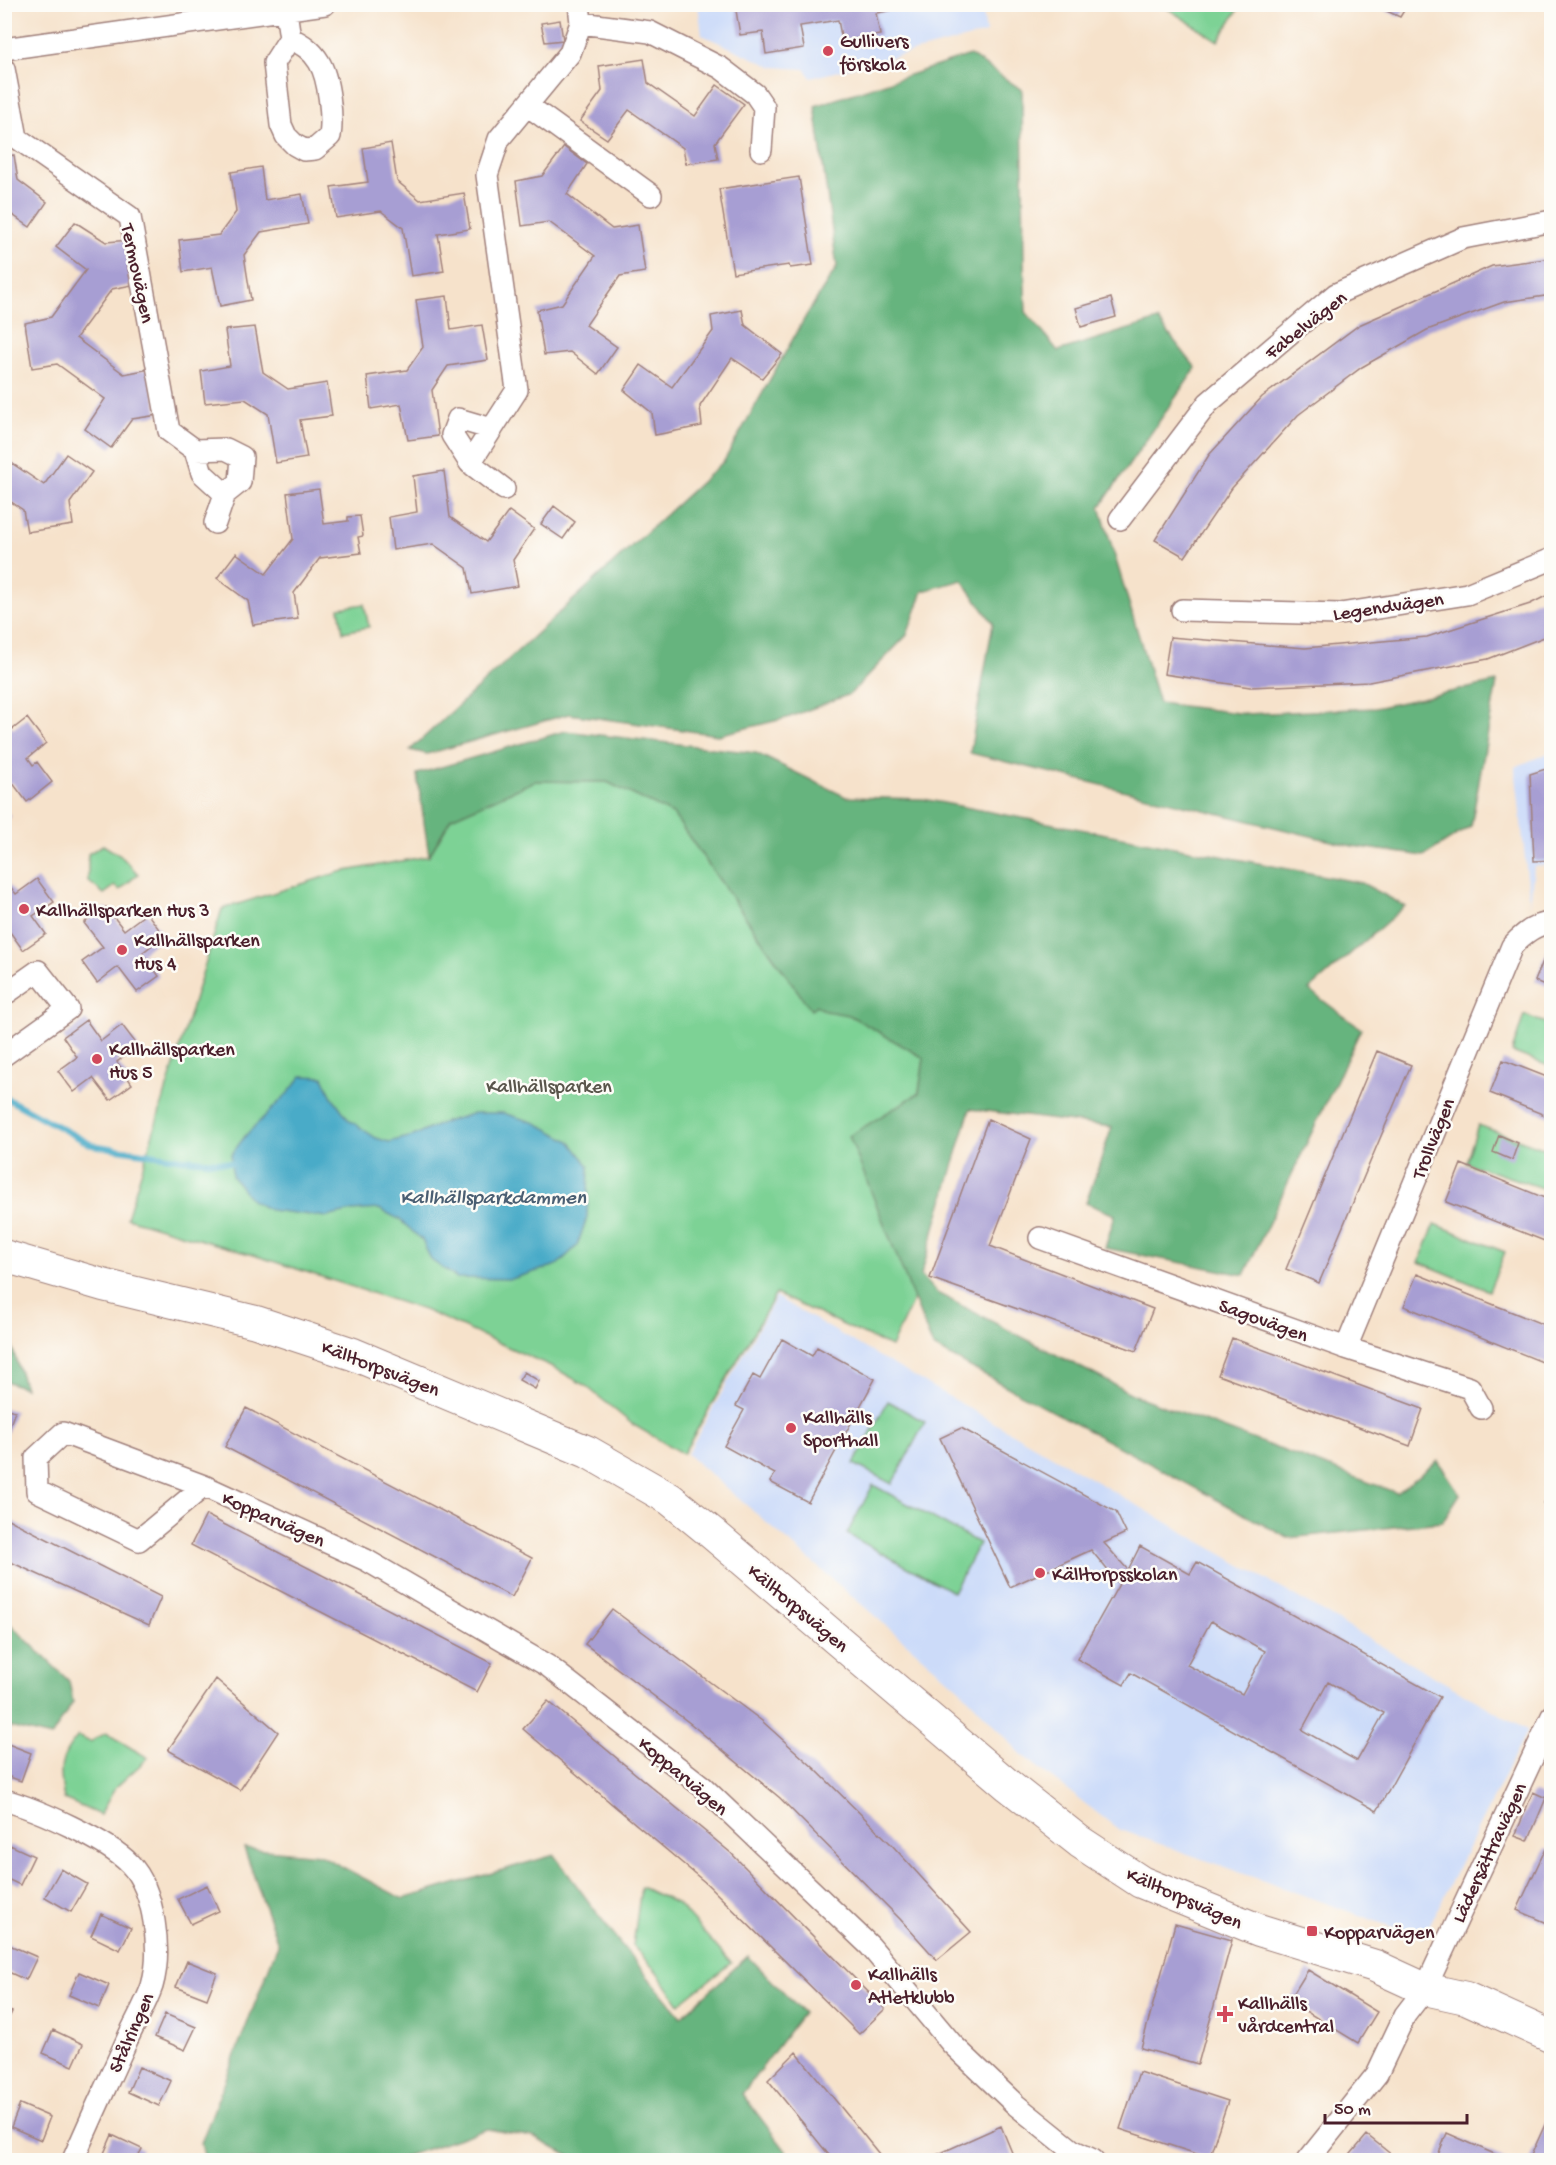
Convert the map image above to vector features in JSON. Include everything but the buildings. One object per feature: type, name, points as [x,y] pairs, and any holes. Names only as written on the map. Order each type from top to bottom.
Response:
[{"type":"street","points":[[4,49],[325,4]]},
{"type":"street","points":[[286,11],[290,38],[274,63],[281,125],[286,136],[295,145],[304,150],[315,149],[330,136],[332,123],[324,77],[321,64],[316,57],[308,48],[290,38]]},
{"type":"street","points":[[470,463],[517,390],[488,175],[499,139],[570,53],[580,14],[650,32],[721,68],[755,94],[764,106],[761,150]]},
{"type":"street","name":"Termovägen","points":[[4,69],[17,138],[130,217],[169,431],[195,450]]},
{"type":"street","points":[[527,105],[651,195]]},
{"type":"street","name":"Fabelvägen","points":[[1120,519],[1208,403],[1336,294],[1463,238],[1551,221]]},
{"type":"street","points":[[492,429],[458,419],[452,435],[470,463],[504,489]]},
{"type":"street","points":[[215,523],[225,494],[240,482],[242,457],[226,448],[195,450],[202,473],[225,494]]},
{"type":"street","name":"Legendvägen","points":[[1182,610],[1340,614],[1467,594],[1551,559]]},
{"type":"street","name":"Trollvägen","points":[[1346,1348],[1512,946],[1526,933],[1545,923],[1551,923]]},
{"type":"street","points":[[4,995],[38,971],[68,1010],[4,1056]]},
{"type":"street","name":"Sagovägen","points":[[1040,1238],[1346,1348],[1470,1388],[1481,1408]]},
{"type":"street","name":"Källtorpsvägen","points":[[4,1256],[103,1284],[256,1322],[352,1354],[588,1452],[670,1499],[1009,1786],[1080,1842],[1142,1882],[1259,1930],[1375,1966],[1425,1989],[1466,1998],[1551,2037]]},
{"type":"street","name":"Kopparvägen","points":[[204,1486],[139,1540],[37,1491],[36,1458],[63,1433],[204,1486],[366,1560],[548,1666],[703,1787],[870,1946],[952,2044],[1016,2105],[1072,2150],[1093,2160]]},
{"type":"street","name":"Lädersättravägen","points":[[1425,1989],[1551,1716]]},
{"type":"street","name":"Stålringen","points":[[4,1800],[29,1807],[104,1844],[130,1864],[147,1893],[154,1921],[156,1953],[152,1986],[73,2160]]},
{"type":"street","points":[[1308,2160],[1377,2074],[1405,2015],[1425,1989]]},
{"type":"shaded area","name":"Gullivers förskola","points":[[698,5],[982,5],[986,33],[811,78],[805,69],[773,67],[702,35]]},
{"type":"shaded area","points":[[1551,752],[1551,865],[1534,866],[1530,905],[1515,767]]},
{"type":"shaded area","name":"Källtorpsskolan","points":[[776,1297],[1527,1730],[1423,1938],[1118,1829],[1022,1755],[963,1692],[687,1454]]},
{"type":"green space","points":[[1162,5],[1241,5],[1218,41]]},
{"type":"green space","points":[[970,55],[1022,90],[1026,312],[1058,351],[1158,320],[1196,368],[1100,507],[1159,703],[1246,714],[1375,708],[1497,682],[1471,826],[1424,856],[1352,846],[970,753],[993,623],[962,580],[923,591],[907,635],[850,694],[787,718],[718,735],[569,714],[427,754],[410,750],[724,461],[806,316],[837,267],[815,106]]},
{"type":"green space","points":[[364,604],[369,627],[343,632],[339,608]]},
{"type":"green space","points":[[565,731],[756,753],[846,797],[923,799],[1362,883],[1405,906],[1309,990],[1361,1029],[1244,1275],[1105,1248],[1115,1215],[1086,1203],[1112,1127],[970,1109],[921,1275],[937,1293],[1134,1395],[1397,1493],[1438,1461],[1460,1494],[1442,1522],[1288,1538],[933,1347],[849,1136],[919,1093],[924,1058],[849,1015],[825,1011],[816,1005],[811,1010],[673,814],[607,782],[535,781],[451,818],[429,856],[417,774]]},
{"type":"green space","name":"Kallhällsparken","points":[[535,781],[607,782],[673,814],[786,975],[924,1058],[918,1097],[850,1136],[914,1299],[891,1347],[776,1294],[683,1454],[632,1424],[586,1386],[553,1367],[424,1310],[263,1258],[127,1218],[222,909],[340,872],[429,856],[451,818]]},
{"type":"green space","points":[[103,845],[121,856],[138,874],[120,890],[115,886],[104,894],[88,881],[88,854]]},
{"type":"green space","points":[[1524,1015],[1551,1025],[1551,1067],[1512,1052]]},
{"type":"green space","points":[[1478,1125],[1551,1151],[1551,1191],[1466,1163]]},
{"type":"green space","points":[[1435,1224],[1505,1252],[1489,1291],[1419,1262]]},
{"type":"green space","points":[[5,1325],[25,1388],[5,1381]]},
{"type":"green space","points":[[888,1401],[925,1422],[892,1484],[854,1464]]},
{"type":"green space","points":[[873,1485],[979,1543],[953,1592],[847,1534]]},
{"type":"green space","points":[[5,1619],[69,1681],[73,1702],[51,1737],[5,1726]]},
{"type":"green space","points":[[106,1733],[148,1758],[115,1788],[100,1815],[64,1799],[61,1773],[63,1758],[78,1736],[90,1742]]},
{"type":"green space","points":[[244,1848],[320,1855],[403,1899],[554,1855],[618,1941],[681,2017],[748,1956],[803,2013],[742,2094],[793,2160],[577,2160],[533,2137],[487,2129],[394,2160],[205,2160],[201,2143],[278,1944]]},
{"type":"green space","points":[[641,1887],[678,1904],[731,1963],[679,2004],[657,1972],[633,1946]]},
{"type":"water","name":"Kallhällsparkdammen","points":[[302,1076],[323,1077],[331,1095],[349,1120],[376,1138],[389,1142],[413,1136],[445,1122],[475,1113],[503,1113],[536,1123],[570,1141],[589,1166],[587,1217],[577,1246],[557,1265],[511,1279],[457,1278],[431,1260],[422,1240],[399,1219],[379,1209],[352,1211],[327,1217],[270,1210],[252,1201],[232,1176],[231,1155],[246,1135]]},
{"type":"waterway","points":[[4,1097],[92,1145],[182,1159],[231,1163]]},
{"type":"place","name":"Gullivers förskola","points":[[828,51]]},
{"type":"place","name":"Kallhällsparken Hus 3","points":[[24,909]]},
{"type":"place","name":"Kallhällsparken Hus 4","points":[[122,950]]},
{"type":"place","name":"Kallhällsparken Hus 5","points":[[97,1059]]},
{"type":"place","name":"Kallhälls Sporthall","points":[[791,1428]]},
{"type":"place","name":"Källtorpsskolan","points":[[1040,1573]]},
{"type":"place","name":"Kopparvägen","points":[[1312,1931]]},
{"type":"place","name":"Kallhälls Atletklubb","points":[[856,1985]]},
{"type":"place","name":"Kallhälls vårdcentral","points":[[1225,2014]]}]
